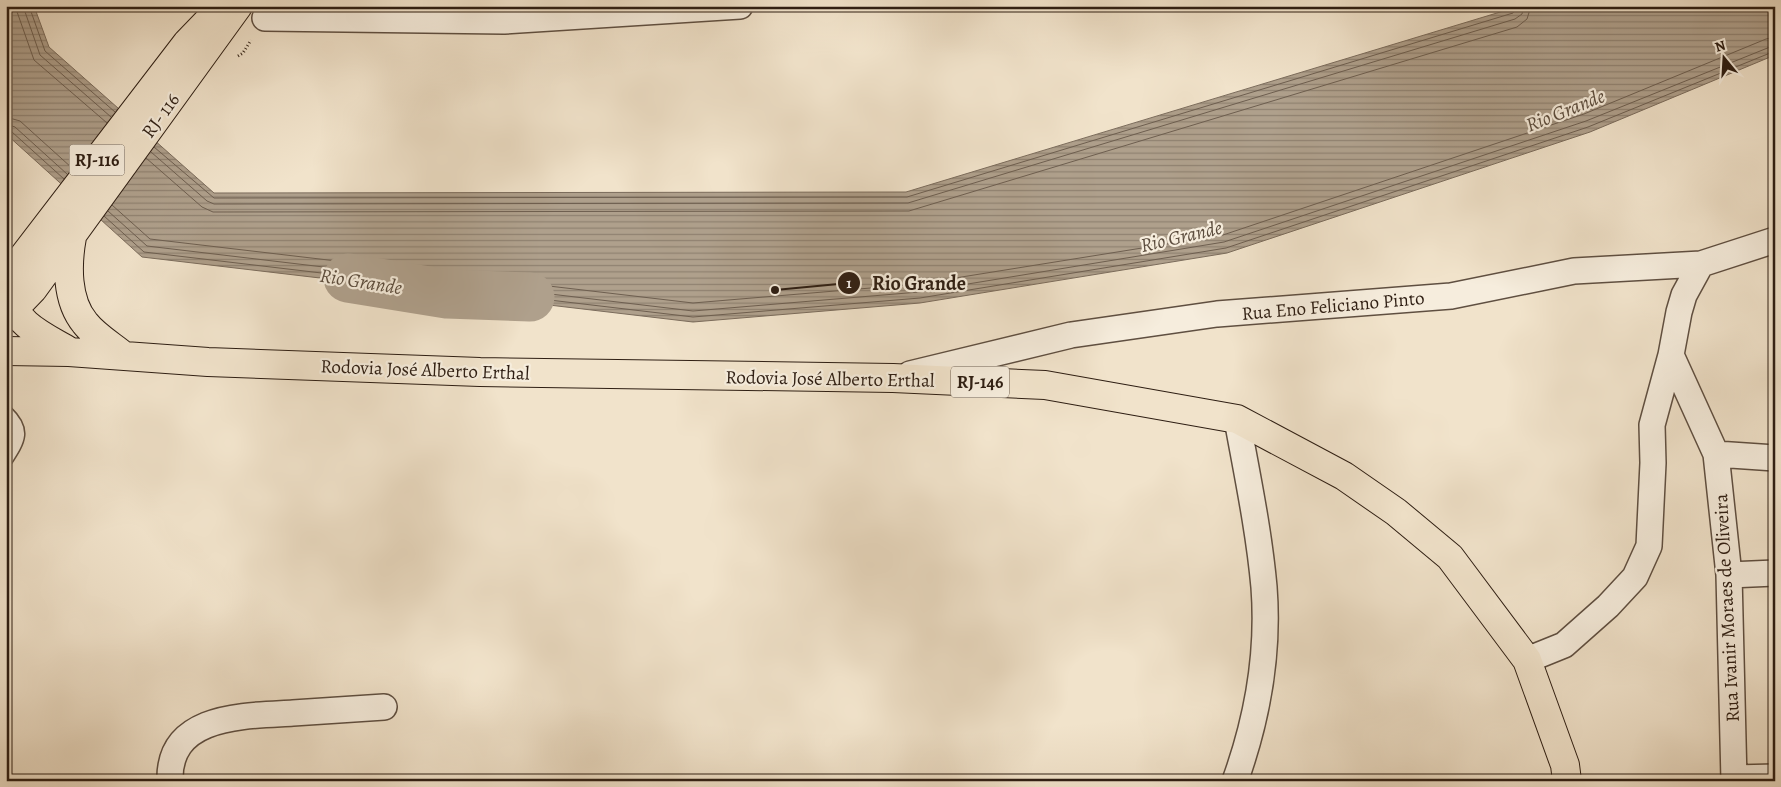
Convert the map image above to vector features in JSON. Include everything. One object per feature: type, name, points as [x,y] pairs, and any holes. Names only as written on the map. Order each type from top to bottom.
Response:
[{"type":"main road","name":"RJ-116","points":[[192,53],[223,6]]},
{"type":"main road","name":"RJ- 116","points":[[7,278],[192,53],[238,6]]},
{"type":"main road","name":"RJ- 116","points":[[10,313],[33,289],[65,245],[192,53]]},
{"type":"main road","points":[[65,245],[76,308],[85,324],[124,356]]},
{"type":"main road","points":[[7,278],[10,313],[29,328],[70,352]]},
{"type":"main road","name":"Rodovia José Alberto Erthal","points":[[6,351],[70,352],[208,362],[480,372],[893,378],[1046,385],[1237,419],[1344,476],[1396,512],[1450,557],[1527,660],[1565,765],[1567,781]]},
{"type":"street","points":[[265,18],[504,21],[740,6]]},
{"type":"street","name":"Rua Eno Feliciano Pinto","points":[[893,378],[1071,335],[1198,317],[1341,302],[1451,296],[1574,271],[1701,264],[1775,240]]},
{"type":"street","points":[[1527,660],[1564,645],[1608,606],[1635,577],[1650,546],[1653,463],[1652,425],[1671,355],[1684,295],[1701,264]]},
{"type":"street","name":"Rua Ivanir Moraes de Oliveira","points":[[1671,355],[1716,454],[1729,575],[1734,779]]},
{"type":"street","points":[[1235,781],[1250,733],[1258,693],[1264,631],[1264,588],[1237,419]]},
{"type":"street","points":[[1716,454],[1775,458]]},
{"type":"street","points":[[1729,575],[1775,573]]},
{"type":"street","points":[[170,781],[170,759],[183,741],[199,728],[229,717],[384,707]]},
{"type":"street","points":[[1734,779],[1775,777]]},
{"type":"lane","points":[[6,412],[14,420],[19,433],[15,446],[6,460]]},
{"type":"water","points":[[6,6],[34,6],[49,47],[214,193],[906,192],[1520,6],[1775,6],[1775,55],[1590,132],[1227,253],[920,303],[693,322],[142,257],[6,134]]},
{"type":"waterway","name":"Rio Grande","points":[[348,278],[447,294],[530,297]]},
{"type":"place","name":"Rio Grande","points":[[775,290]]}]
